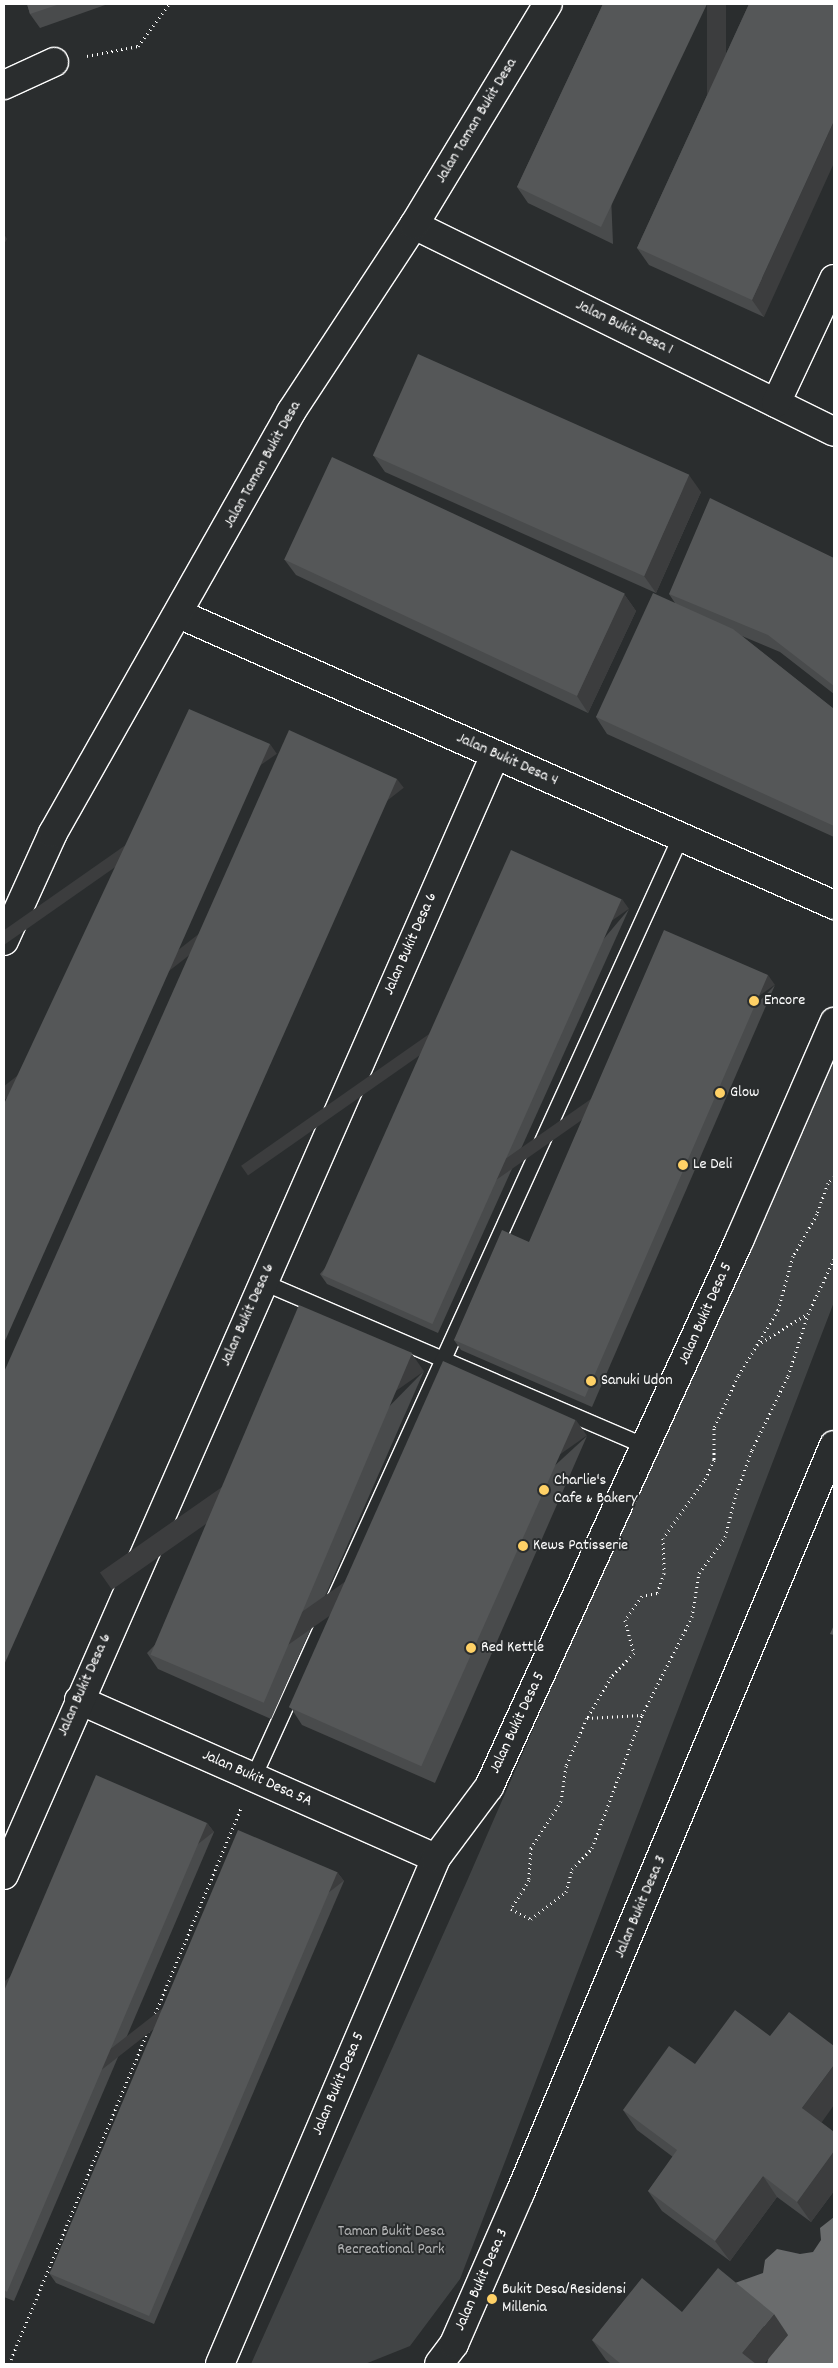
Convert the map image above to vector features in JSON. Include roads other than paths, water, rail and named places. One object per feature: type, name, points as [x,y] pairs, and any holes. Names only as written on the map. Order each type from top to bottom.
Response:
[{"type":"street","name":"Jalan Taman Bukit Desa","points":[[4,941],[53,833],[180,614],[291,412],[414,225],[548,4]]},
{"type":"street","points":[[4,85],[54,62]]},
{"type":"street","name":"Jalan Bukit Desa 1","points":[[414,225],[834,432]]},
{"type":"street","points":[[776,403],[834,279]]},
{"type":"street","name":"Jalan Bukit Desa 4","points":[[180,614],[834,905]]},
{"type":"street","name":"Jalan Bukit Desa 6","points":[[4,1875],[79,1700],[495,755]]},
{"type":"street","name":"Jalan Bukit Desa 5","points":[[220,2364],[436,1858],[489,1787],[646,1446],[834,1022]]},
{"type":"street","name":"Jalan Bukit Desa 3","points":[[439,2364],[454,2344],[535,2158],[834,1445]]},
{"type":"street","name":"Jalan Bukit Desa 5A","points":[[79,1700],[436,1858]]},
{"type":"lane","points":[[253,1777],[680,837]]},
{"type":"lane","points":[[263,1282],[646,1446]]},
{"type":"place","name":"Encore","points":[[754,1001]]},
{"type":"place","name":"Glow","points":[[720,1093]]},
{"type":"place","name":"Le Deli","points":[[683,1165]]},
{"type":"place","name":"Sanuki Udon","points":[[591,1381]]},
{"type":"place","name":"Charlie's Cafe & Bakery","points":[[544,1490]]},
{"type":"place","name":"Kews Patisserie","points":[[523,1546]]},
{"type":"place","name":"Red Kettle","points":[[471,1648]]},
{"type":"place","name":"Bukit Desa/Residensi Millenia","points":[[492,2299]]},
{"type":"park label","name":"Taman Bukit Desa Recreational Park","points":[[391,2241]]}]
